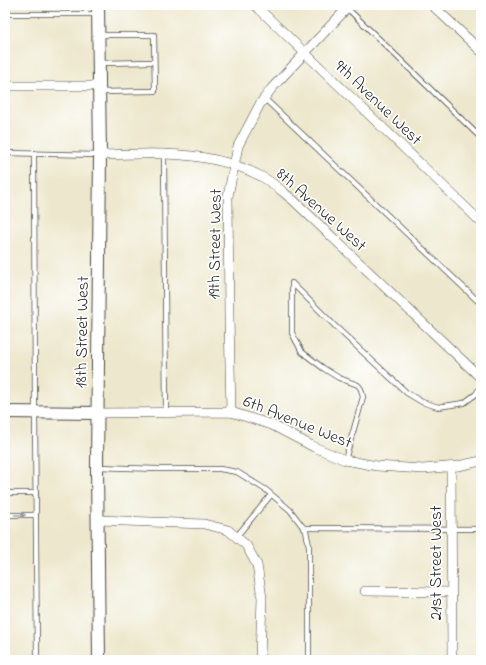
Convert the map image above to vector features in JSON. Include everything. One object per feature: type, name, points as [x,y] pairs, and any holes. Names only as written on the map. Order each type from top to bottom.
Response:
[{"type":"street","name":"9th Avenue West","points":[[255,5],[481,222]]},
{"type":"street","points":[[432,5],[481,51]]},
{"type":"street","name":"19th Street West","points":[[231,412],[228,196],[238,146],[264,98],[349,6]]},
{"type":"street","name":"18th Street West","points":[[98,10],[100,89],[97,412],[99,660]]},
{"type":"street","points":[[5,86],[100,89]]},
{"type":"street","name":"8th Avenue West","points":[[100,155],[164,154],[203,157],[243,168],[266,179],[293,200],[481,378]]},
{"type":"street","name":"6th Avenue West","points":[[5,412],[231,412],[272,425],[314,447],[345,460],[377,466],[423,469],[451,467],[481,461]]},
{"type":"street","name":"21st Street West","points":[[451,467],[452,660]]},
{"type":"street","points":[[98,520],[204,524],[228,530],[246,545],[257,565],[262,598],[260,660]]},
{"type":"street","points":[[365,591],[451,592]]},
{"type":"lane","points":[[349,6],[481,138]]},
{"type":"lane","points":[[5,14],[98,10]]},
{"type":"lane","points":[[99,35],[154,35],[155,91],[100,89]]},
{"type":"lane","points":[[99,63],[154,62]]},
{"type":"lane","points":[[264,98],[481,304]]},
{"type":"lane","points":[[5,153],[100,155]]},
{"type":"lane","points":[[34,153],[37,660]]},
{"type":"lane","points":[[164,154],[166,413]]},
{"type":"lane","points":[[345,460],[363,397],[361,389],[358,384],[339,378],[322,368],[302,352],[292,333],[292,283],[338,329],[407,393],[422,402],[438,407],[464,403],[476,394],[481,386]]},
{"type":"lane","points":[[97,467],[220,469],[237,472],[266,490],[290,510],[306,531],[309,546],[310,660]]},
{"type":"lane","points":[[5,493],[36,492]]},
{"type":"lane","points":[[236,537],[271,495]]},
{"type":"lane","points":[[5,515],[36,515]]},
{"type":"lane","points":[[304,528],[481,529]]}]
